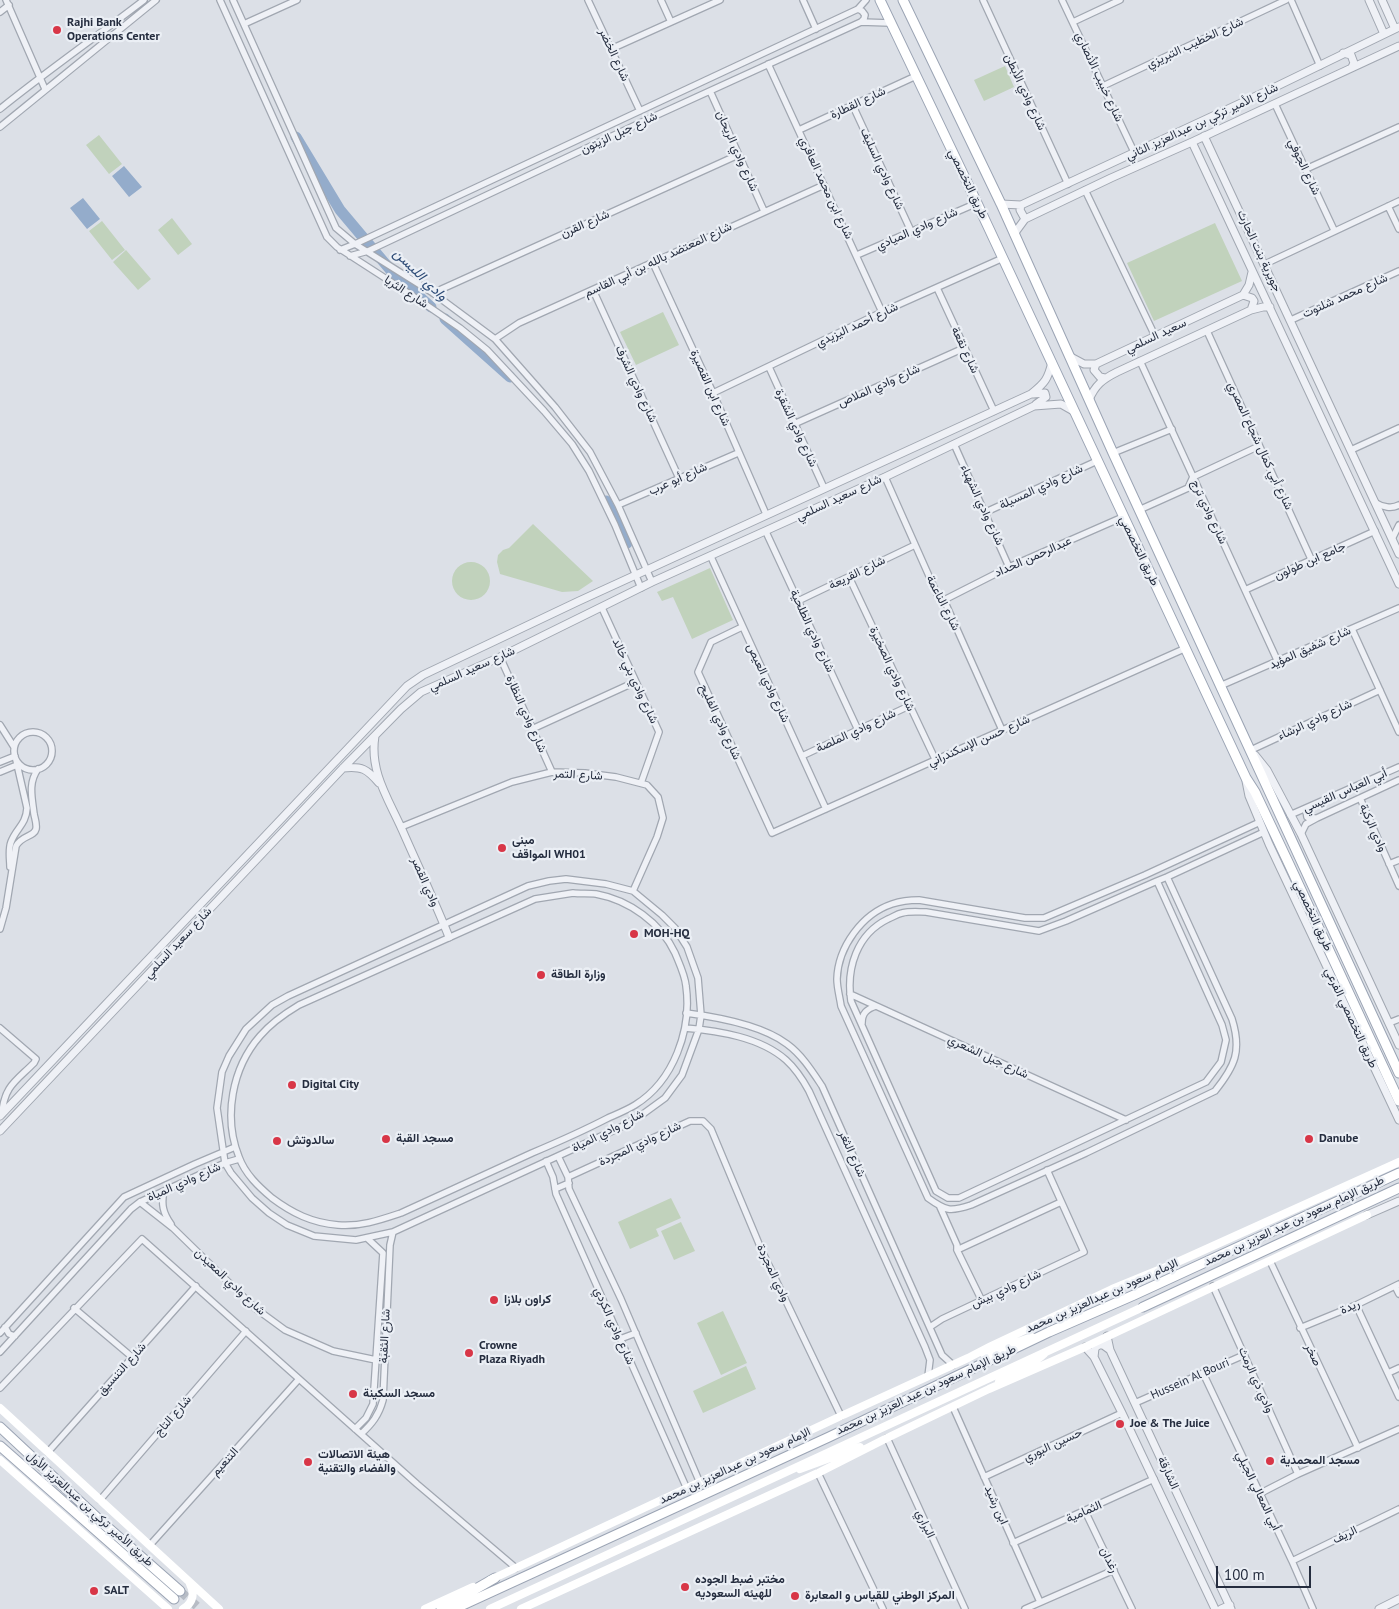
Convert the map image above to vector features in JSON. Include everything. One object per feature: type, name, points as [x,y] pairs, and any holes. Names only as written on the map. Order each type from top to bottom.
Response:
[{"type":"main road","name":"طريق التخصصي","points":[[880,0],[1052,362],[1246,778],[1255,792],[1285,855],[1399,1101]]},
{"type":"main road","name":"طريق التخصصي","points":[[903,0],[1001,204],[1068,356],[1399,1073]]},
{"type":"main road","name":"الإمام سعود بن عبدالعزيز بن محمد","points":[[425,1609],[700,1483],[1112,1289],[1398,1164]]},
{"type":"main road","name":"طريق الإمام سعود بن عبد العزيز بن محمد","points":[[454,1609],[829,1437],[1049,1332],[1134,1295],[1398,1164]]},
{"type":"main road","name":"طريق الإمام سعود بن عبد العزيز بن محمد","points":[[490,1609],[1399,1188]]},
{"type":"main road","points":[[521,1609],[818,1473],[989,1389],[1084,1347],[1367,1215]]},
{"type":"main road","points":[[968,1358],[1049,1332]]},
{"type":"main road","points":[[989,1389],[1008,1375],[1040,1359],[1052,1348]]},
{"type":"main road","points":[[0,1408],[219,1609]]},
{"type":"main road","name":"طريق الأمير تركي بن عبدالعزيز الأول","points":[[0,1427],[105,1525],[180,1591]]},
{"type":"main road","points":[[765,1481],[887,1438]]},
{"type":"main road","name":"طريق الأمير تركي بن عبدالعزيز الأول","points":[[0,1446],[174,1599]]},
{"type":"main road","points":[[0,1460],[170,1609]]},
{"type":"main road","points":[[441,1609],[496,1578]]},
{"type":"main road","points":[[183,1609],[190,1605],[193,1594],[190,1583],[186,1579]]},
{"type":"street","points":[[0,109],[40,76],[144,0]]},
{"type":"street","points":[[0,127],[156,0]]},
{"type":"street","name":"شارع الثريا","points":[[220,0],[327,237],[340,250],[420,300],[460,328],[487,350],[544,411],[572,444],[589,471],[641,588]]},
{"type":"street","name":"شارع الثريا","points":[[233,0],[336,228],[355,244],[433,293],[495,339],[555,407],[590,452],[618,505],[652,582]]},
{"type":"street","points":[[244,24],[297,0]]},
{"type":"street","name":"شارع الخضر","points":[[588,0],[640,111]]},
{"type":"street","points":[[661,0],[671,22]]},
{"type":"street","points":[[611,49],[720,0]]},
{"type":"street","points":[[803,0],[816,29]]},
{"type":"street","name":"شارع جبل الزيتون","points":[[340,250],[816,29],[858,9],[866,0]]},
{"type":"street","name":"شارع وادي الأبطن","points":[[983,0],[1068,184]]},
{"type":"street","name":"شارع خبيب الأنصاري","points":[[1062,0],[1135,154]]},
{"type":"street","points":[[1073,22],[1120,0]]},
{"type":"street","name":"شارع الخطيب التبريزي","points":[[1103,86],[1286,0]]},
{"type":"street","points":[[1291,0],[1320,66]]},
{"type":"street","points":[[1368,0],[1384,34]]},
{"type":"street","points":[[1382,0],[1397,28]]},
{"type":"street","points":[[0,12],[8,2],[45,89]]},
{"type":"street","points":[[858,9],[862,10],[865,15],[861,22]]},
{"type":"street","points":[[1380,23],[1387,24],[1389,16]]},
{"type":"street","name":"شارع جبل الزيتون","points":[[350,256],[368,251],[861,22],[890,23]]},
{"type":"street","name":"شارع الأمير تركي بن عبدالعزيز الثاني","points":[[1001,204],[1021,205],[1135,154],[1397,28]]},
{"type":"street","name":"شارع الأمير تركي بن عبدالعزيز الثاني","points":[[1014,234],[1025,219],[1399,46]]},
{"type":"street","points":[[1343,54],[1353,57],[1352,67]]},
{"type":"street","name":"شارع ابن محمد العافري","points":[[768,64],[882,312]]},
{"type":"street","name":"شارع القطارة","points":[[799,130],[916,76]]},
{"type":"street","points":[[1269,90],[1274,104]]},
{"type":"street","name":"شارع وادي الريحان","points":[[710,91],[764,211]]},
{"type":"street","name":"شارع الجوفي","points":[[1274,104],[1334,230]]},
{"type":"street","name":"شارع وادي السليف","points":[[853,106],[911,231]]},
{"type":"street","points":[[1306,168],[1399,126]]},
{"type":"street","name":"جويرية بنت الحارث","points":[[1204,136],[1399,554]]},
{"type":"street","name":"جويرية بنت الحارث","points":[[1192,142],[1399,584]]},
{"type":"street","points":[[1198,155],[1201,147],[1210,148]]},
{"type":"street","name":"شارع القرن","points":[[433,293],[738,155]]},
{"type":"street","points":[[1106,167],[1102,171],[1102,175],[1111,178]]},
{"type":"street","points":[[1090,174],[1099,176],[1096,185]]},
{"type":"street","name":"شارع المعتضد بالله بن أبي القاسم","points":[[495,339],[519,323],[824,184]]},
{"type":"street","points":[[1068,184],[1073,196]]},
{"type":"street","points":[[1085,190],[1155,336]]},
{"type":"street","points":[[1265,264],[1399,201]]},
{"type":"street","name":"شارع وادي الميادي","points":[[857,255],[977,203]]},
{"type":"street","points":[[1021,205],[1020,210],[1025,219]]},
{"type":"street","points":[[1388,206],[1399,229]]},
{"type":"street","name":"شارع أحمد اليزيدي","points":[[713,393],[882,312],[1002,258]]},
{"type":"street","name":"شارع ابن القصيرة","points":[[653,263],[766,514]]},
{"type":"street","name":"شارع محمد شلتوت","points":[[1291,320],[1399,271]]},
{"type":"street","points":[[1251,310],[1254,301],[1252,298],[1243,295],[1249,285],[1252,272]]},
{"type":"street","name":"شارع نقعة","points":[[937,288],[994,411]]},
{"type":"street","name":"شارع وادي الشرف","points":[[593,290],[679,478]]},
{"type":"street","name":"سعيد السلمي","points":[[1096,364],[1243,295]]},
{"type":"street","name":"سعيد السلمي","points":[[1089,400],[1094,388],[1105,378],[1251,310],[1270,307]]},
{"type":"street","name":"شارع أبي كمال شجاع المصري","points":[[1208,331],[1312,561]]},
{"type":"street","name":"شارع وادي الملاص","points":[[794,424],[964,348]]},
{"type":"street","points":[[1068,356],[1084,364],[1096,364],[1094,370],[1096,374],[1105,378]]},
{"type":"street","name":"شارع وادي ترج","points":[[1140,361],[1278,662]]},
{"type":"street","name":"شارع سعيد السلمي","points":[[1,1115],[407,686],[423,675],[492,642],[766,514],[1031,394],[1049,377],[1052,362]]},
{"type":"street","points":[[1299,371],[1311,372],[1312,366]]},
{"type":"street","name":"شارع وادي الشقرة","points":[[769,367],[824,488]]},
{"type":"street","points":[[1306,385],[1310,377],[1313,376],[1318,379]]},
{"type":"street","points":[[1031,394],[1041,392],[1045,393],[1046,397],[1034,406]]},
{"type":"street","name":"شارع سعيد السلمي","points":[[0,1131],[343,768],[401,709],[421,692],[500,657],[652,582],[766,532],[1034,406],[1061,404],[1074,412]]},
{"type":"street","points":[[1002,407],[1008,418]]},
{"type":"street","points":[[1351,450],[1399,428]]},
{"type":"street","points":[[1113,453],[1172,429]]},
{"type":"street","name":"شارع وادي الشهباء","points":[[954,444],[1010,567]]},
{"type":"street","points":[[1139,510],[1188,488],[1193,477],[1259,446]]},
{"type":"street","name":"شارع أبو عرب","points":[[618,505],[738,452]]},
{"type":"street","name":"شارع وادي المسيلة","points":[[986,512],[1097,461]]},
{"type":"street","points":[[878,464],[885,477]]},
{"type":"street","name":"شارع الناعمة","points":[[885,477],[937,594],[944,600],[1002,730]]},
{"type":"street","points":[[1376,503],[1387,507],[1399,505]]},
{"type":"street","name":"عبدالرحمن الحداد","points":[[944,600],[1010,567],[1123,517]]},
{"type":"street","points":[[1392,539],[1399,525]]},
{"type":"street","name":"جامع ابن طولون","points":[[1245,590],[1374,531]]},
{"type":"street","name":"شارع وادي الطلحية","points":[[766,532],[858,730]]},
{"type":"street","name":"شارع القريعة","points":[[798,601],[915,545]]},
{"type":"street","name":"شارع وادي العيص","points":[[711,557],[826,809]]},
{"type":"street","name":"شارع وادي الصخيرة","points":[[849,577],[936,761]]},
{"type":"street","name":"شارع وادي بني خالد","points":[[602,608],[659,732],[641,783]]},
{"type":"street","name":"شارع شفيق المؤيد","points":[[1220,686],[1399,608]]},
{"type":"street","name":"شارع وادي الفليح","points":[[742,626],[711,642],[698,672],[772,833]]},
{"type":"street","points":[[1352,629],[1399,732]]},
{"type":"street","name":"شارع حسن الإسكندراني","points":[[772,833],[1186,648]]},
{"type":"street","name":"شارع وادي النظارة","points":[[500,657],[552,772]]},
{"type":"street","points":[[532,729],[635,682]]},
{"type":"street","name":"شارع وادي الرشاء","points":[[1251,750],[1380,690]]},
{"type":"street","name":"شارع وادي الملصة","points":[[802,756],[909,706]]},
{"type":"street","points":[[0,725],[14,747],[27,808],[26,820],[14,836],[10,847],[10,884]]},
{"type":"street","points":[[0,929],[16,846],[20,840],[36,832],[31,784],[33,776],[38,769],[48,763],[52,753],[52,747],[47,737],[36,732],[25,733],[16,741],[14,747]]},
{"type":"street","points":[[375,735],[373,756],[381,786]]},
{"type":"street","points":[[1251,750],[1267,770],[1300,834],[1399,1045]]},
{"type":"street","points":[[0,772],[16,760]]},
{"type":"street","points":[[0,762],[16,760],[26,768],[38,769]]},
{"type":"street","points":[[343,768],[356,766],[363,769],[369,772],[381,786]]},
{"type":"street","name":"أبي العباس القيسي","points":[[1290,815],[1399,767]]},
{"type":"street","name":"شارع التمر","points":[[401,827],[512,782],[552,772],[585,773],[616,777],[641,783],[648,785],[658,797],[663,818],[658,837],[634,891]]},
{"type":"street","name":"طريق التخصصي الفرعي","points":[[1246,778],[1248,796],[1264,832],[1399,1120]]},
{"type":"street","name":"أبي العباس القيسي","points":[[1300,834],[1306,824],[1317,818],[1399,780]]},
{"type":"street","name":"وادي القصر","points":[[381,786],[449,937]]},
{"type":"street","name":"وادي الركبة","points":[[1360,798],[1399,886]]},
{"type":"street","points":[[1310,806],[1306,811],[1307,817],[1310,819],[1317,818]]},
{"type":"street","points":[[1167,877],[1232,1019],[1237,1035],[1236,1051],[1230,1073],[1215,1091],[1047,1170],[971,1205],[954,1210],[940,1207],[928,1198],[841,1006],[837,979],[841,956],[848,941],[864,921],[892,904],[919,900],[1044,918],[1131,881],[1260,822]]},
{"type":"street","points":[[1157,881],[1212,1002],[1226,1040],[1221,1062],[1206,1082],[959,1198],[948,1198],[936,1191],[851,1001],[849,983],[852,963],[861,941],[878,924],[900,913],[926,912],[1038,931],[1066,921],[1157,881],[1167,877],[1264,832]]},
{"type":"street","points":[[1217,842],[1221,852]]},
{"type":"street","points":[[1389,864],[1399,860]]},
{"type":"street","name":"شارع وادي المياة","points":[[0,1333],[124,1198],[223,1152],[217,1108],[222,1072],[229,1056],[246,1029],[272,1005],[288,996],[528,886],[549,881],[566,879],[606,884],[634,891],[675,928],[687,948],[698,978],[701,1015],[699,1029],[682,1075],[665,1098],[633,1121],[393,1232],[356,1240],[314,1236],[288,1225],[269,1213],[252,1198],[225,1163],[140,1202],[131,1209],[0,1352]]},
{"type":"street","points":[[1131,881],[1135,891]]},
{"type":"street","name":"شارع وادي المياة","points":[[573,893],[596,894],[629,907],[654,924],[664,935],[680,964],[686,984],[685,1028],[680,1050],[658,1085],[636,1105],[409,1209],[378,1221],[355,1225],[312,1221],[293,1213],[250,1177],[239,1159],[235,1147],[230,1111],[234,1086],[245,1058],[260,1036],[278,1018],[299,1005],[449,937],[535,899],[573,893]]},
{"type":"street","points":[[848,941],[859,946]]},
{"type":"street","name":"شارع جبل الشعري","points":[[850,994],[1126,1120]]},
{"type":"street","points":[[862,1025],[864,1014],[869,1008],[876,1006]]},
{"type":"street","name":"شارع الثغر","points":[[686,1013],[765,1031],[787,1044],[804,1060],[822,1086],[942,1355],[953,1365]]},
{"type":"street","points":[[1389,1023],[1399,1019]]},
{"type":"street","points":[[728,1034],[730,1022]]},
{"type":"street","points":[[0,1028],[36,1059],[8,1088],[3,1100],[1,1115]]},
{"type":"street","name":"شارع الثغر","points":[[685,1028],[728,1034],[757,1042],[786,1060],[800,1076],[809,1091],[916,1327],[930,1360],[928,1376]]},
{"type":"street","name":"شارع وادي المجردة","points":[[555,1189],[568,1180],[690,1121],[703,1121],[710,1129]]},
{"type":"street","name":"وادي المجردة","points":[[710,1129],[762,1251],[841,1416]]},
{"type":"street","points":[[235,1147],[223,1152],[225,1163],[239,1159]]},
{"type":"street","name":"شارع وادي الكردي","points":[[558,1156],[570,1189],[636,1332],[700,1483]]},
{"type":"street","name":"شارع وادي الكردي","points":[[546,1161],[553,1177],[556,1194],[687,1489]]},
{"type":"street","points":[[195,1164],[199,1168],[199,1174]]},
{"type":"street","points":[[957,1250],[1061,1202],[1047,1170]]},
{"type":"street","points":[[164,1191],[162,1199],[164,1214],[173,1228]]},
{"type":"street","points":[[1367,1215],[1399,1201]]},
{"type":"street","name":"شارع وادي المعيدن","points":[[140,1202],[173,1228],[255,1308],[285,1330],[333,1351],[376,1360]]},
{"type":"street","name":"شارع وادي بيش","points":[[916,1327],[942,1319],[1084,1252],[1061,1202]]},
{"type":"street","points":[[940,1207],[957,1245],[957,1250],[982,1301]]},
{"type":"street","name":"شارع الثقبة","points":[[361,1434],[373,1423],[383,1400],[390,1244],[393,1232]]},
{"type":"street","name":"شارع الثقبة","points":[[355,1429],[371,1410],[383,1252],[367,1238]]},
{"type":"street","points":[[0,1388],[74,1308],[142,1239],[430,1496],[516,1568]]},
{"type":"street","points":[[77,1249],[79,1256],[86,1258]]},
{"type":"street","points":[[66,1260],[72,1263],[75,1269]]},
{"type":"street","name":"صخر","points":[[1270,1260],[1300,1328],[1358,1448]]},
{"type":"street","points":[[1397,1285],[1399,1294]]},
{"type":"street","name":"ريدة","points":[[1300,1328],[1356,1305],[1397,1285]]},
{"type":"street","name":"شارع التنسيق","points":[[48,1452],[196,1286]]},
{"type":"street","name":"وادي ذي الرمث","points":[[1213,1286],[1298,1474]]},
{"type":"street","points":[[1356,1305],[1399,1396]]},
{"type":"street","points":[[74,1308],[132,1357]]},
{"type":"street","points":[[5,1327],[9,1334],[15,1336]]},
{"type":"street","name":"شارع التاج","points":[[100,1500],[246,1331]]},
{"type":"street","points":[[620,1339],[636,1332]]},
{"type":"street","name":"الشارقة","points":[[1107,1336],[1110,1350],[1230,1607]]},
{"type":"street","points":[[1094,1357],[1095,1348],[1099,1345],[1103,1345],[1110,1350]]},
{"type":"street","name":"الشارقة","points":[[1084,1347],[1094,1357],[1215,1609]]},
{"type":"street","name":"Hussein Al Bouri","points":[[1135,1403],[1244,1355]]},
{"type":"street","points":[[1388,1373],[1399,1368]]},
{"type":"street","name":"أبي المعالي الجيلي","points":[[1202,1373],[1313,1609]]},
{"type":"street","name":"التنعيم","points":[[150,1545],[299,1379]]},
{"type":"street","name":"ابن رشيد","points":[[952,1407],[1040,1602]]},
{"type":"street","name":"حسين البوري","points":[[984,1477],[1122,1413]]},
{"type":"street","points":[[1259,1494],[1298,1474],[1399,1429]]},
{"type":"street","name":"البراري","points":[[887,1438],[965,1609]]},
{"type":"street","points":[[678,1467],[690,1461]]},
{"type":"street","points":[[818,1473],[883,1609]]},
{"type":"street","name":"الثمامية","points":[[1013,1543],[1154,1479]]},
{"type":"street","name":"الريف","points":[[1292,1561],[1399,1509]]},
{"type":"street","name":"رغدان","points":[[1085,1511],[1132,1609]]},
{"type":"street","points":[[1025,1609],[1114,1570]]},
{"type":"street","points":[[1379,1609],[1399,1599]]},
{"type":"street","points":[[1221,1609],[1230,1607]]},
{"type":"green space","points":[[1005,66],[1014,87],[984,101],[974,80]]},
{"type":"green space","points":[[99,135],[122,164],[109,174],[86,145]]},
{"type":"green space","points":[[172,218],[192,244],[178,255],[158,230]]},
{"type":"green space","points":[[102,221],[125,250],[112,260],[89,231]]},
{"type":"green space","points":[[1215,223],[1242,281],[1154,321],[1127,263]]},
{"type":"green space","points":[[126,250],[151,279],[138,290],[113,262]]},
{"type":"green space","points":[[663,312],[679,345],[636,365],[620,332]]},
{"type":"green space","points":[[533,524],[593,581],[578,591],[562,592],[500,574],[497,562],[498,555],[503,550],[509,548]]},
{"type":"green space","points":[[471,562],[485,567],[490,581],[485,595],[471,600],[457,595],[452,581],[457,567]]},
{"type":"green space","points":[[710,568],[733,620],[692,639],[673,597],[662,601],[657,592]]},
{"type":"green space","points":[[671,1198],[681,1218],[656,1229],[659,1236],[630,1249],[618,1222]]},
{"type":"green space","points":[[681,1222],[695,1251],[674,1260],[661,1231]]},
{"type":"green space","points":[[723,1311],[747,1363],[721,1375],[697,1323]]},
{"type":"green space","points":[[746,1366],[756,1389],[703,1413],[693,1391]]},
{"type":"water","points":[[124,166],[142,187],[129,197],[112,176]]},
{"type":"water","points":[[83,198],[100,219],[87,229],[70,208]]},
{"type":"waterway","name":"وادي الليسن","points":[[296,137],[340,210],[393,273],[431,307]]},
{"type":"waterway","name":"وادي الليسن","points":[[445,319],[510,377]]},
{"type":"waterway","name":"وادي الليسن","points":[[606,501],[627,543]]},
{"type":"tunnel","points":[[180,1591],[200,1609]]},
{"type":"place","name":"Rajhi Bank Operations Center","points":[[57,30]]},
{"type":"place","name":"مبنى المواقف WH01","points":[[502,848]]},
{"type":"place","name":"MOH-HQ","points":[[634,934]]},
{"type":"place","name":"وزارة الطاقة","points":[[541,975]]},
{"type":"place","name":"Digital City","points":[[292,1085]]},
{"type":"place","name":"مسجد القبة","points":[[386,1139]]},
{"type":"place","name":"Danube","points":[[1309,1139]]},
{"type":"place","name":"سالدوتش","points":[[277,1141]]},
{"type":"place","name":"كراون بلازا","points":[[494,1300]]},
{"type":"place","name":"Crowne Plaza Riyadh","points":[[469,1353]]},
{"type":"place","name":"مسجد السكينة","points":[[353,1394]]},
{"type":"place","name":"Joe & The Juice","points":[[1120,1424]]},
{"type":"place","name":"مسجد المحمدية","points":[[1270,1461]]},
{"type":"place","name":"هيئة الاتصالات والفضاء والتقنية","points":[[308,1462]]},
{"type":"place","name":"مختبر ضبط الجوده للهيئه السعوديه","points":[[685,1587]]},
{"type":"place","name":"SALT","points":[[94,1591]]},
{"type":"place","name":"المركز الوطني للقياس و المعابرة","points":[[795,1596]]}]
